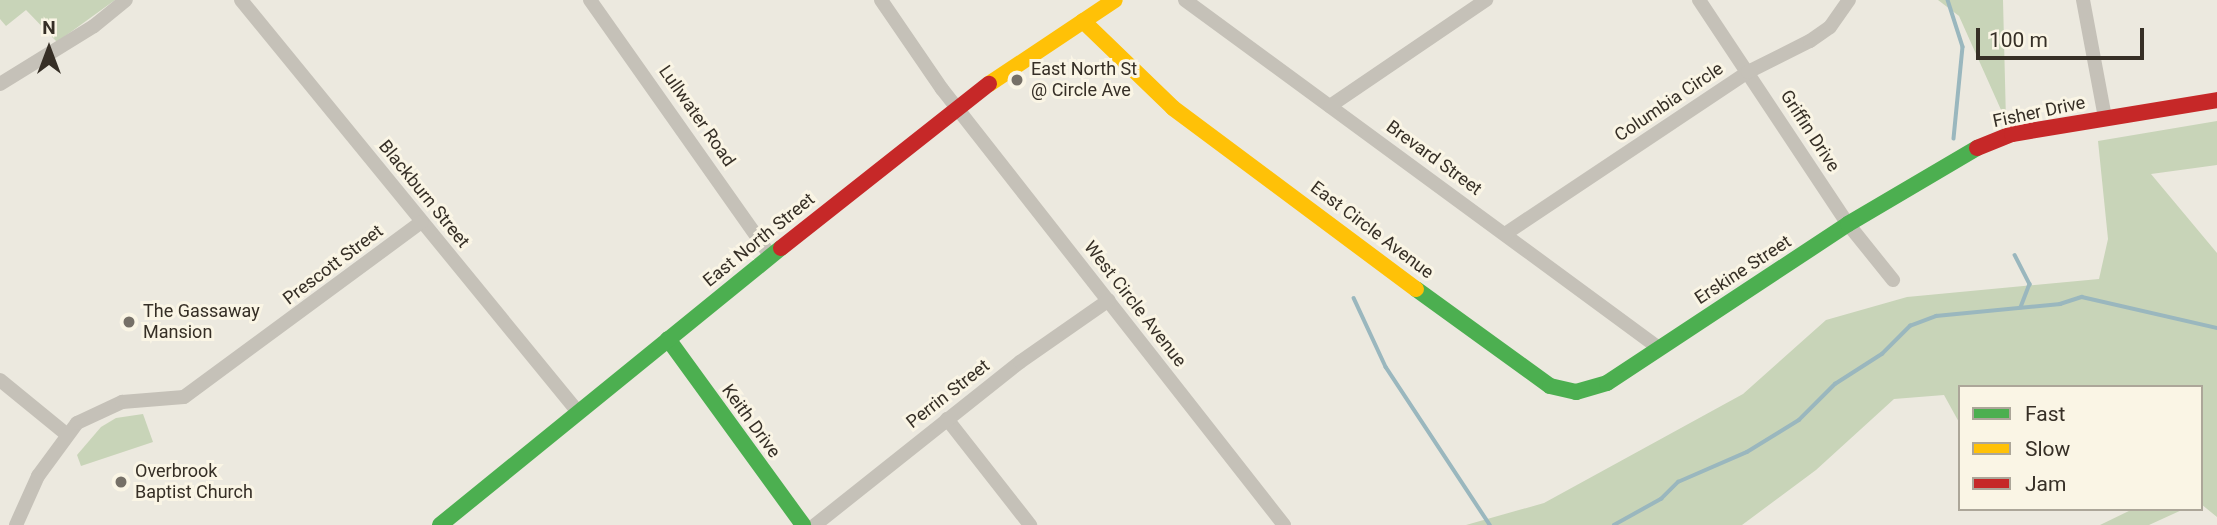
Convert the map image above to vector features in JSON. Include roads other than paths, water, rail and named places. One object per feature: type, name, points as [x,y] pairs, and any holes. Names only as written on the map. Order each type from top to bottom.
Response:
[{"type":"street","points":[[0,84],[126,0]]},
{"type":"street","name":"Blackburn Street","points":[[241,0],[578,412]]},
{"type":"street","name":"Lullwater Road","points":[[590,0],[770,255]]},
{"type":"street","name":"West Circle Avenue","points":[[881,0],[956,106],[1284,525]]},
{"type":"street","name":"East North Street","points":[[440,525],[956,106],[1115,0]]},
{"type":"street","name":"Brevard Street","points":[[1185,0],[1660,348]]},
{"type":"street","points":[[1330,106],[1486,0]]},
{"type":"street","name":"Griffin Drive","points":[[1699,0],[1848,224],[1893,280]]},
{"type":"street","name":"Columbia Circle","points":[[1505,234],[1748,72],[1820,34],[1849,0]]},
{"type":"street","points":[[2083,0],[2105,118]]},
{"type":"street","name":"East Circle Avenue","points":[[1083,21],[1173,108],[1550,386],[1576,392],[1598,387],[1660,348]]},
{"type":"street","name":"Fisher Drive","points":[[1848,224],[1953,159],[1993,140],[2217,100]]},
{"type":"street","name":"Prescott Street","points":[[16,525],[38,476],[65,433],[106,406],[147,398],[184,397],[421,222]]},
{"type":"street","name":"Erskine Street","points":[[1660,348],[1848,224]]},
{"type":"street","name":"Perrin Street","points":[[815,525],[947,419],[1109,300]]},
{"type":"street","name":"Keith Drive","points":[[668,339],[803,525]]},
{"type":"street","points":[[0,380],[65,433]]},
{"type":"street","points":[[947,419],[1030,525]]},
{"type":"waterway","points":[[1948,0],[1963,47],[1954,139]]},
{"type":"waterway","points":[[2015,255],[2030,284],[2021,307]]},
{"type":"waterway","points":[[1614,525],[1661,499],[1678,482],[1747,452],[1799,420],[1835,384],[1882,354],[1910,326],[1936,316],[2060,304],[2082,297],[2217,328]]},
{"type":"waterway","points":[[1354,298],[1386,367],[1490,525]]},
{"type":"place","name":"East North St @ Circle Ave","points":[[1017,80]]},
{"type":"place","name":"The Gassaway Mansion","points":[[129,322]]},
{"type":"place","name":"Overbrook Baptist Church","points":[[121,482]]}]
